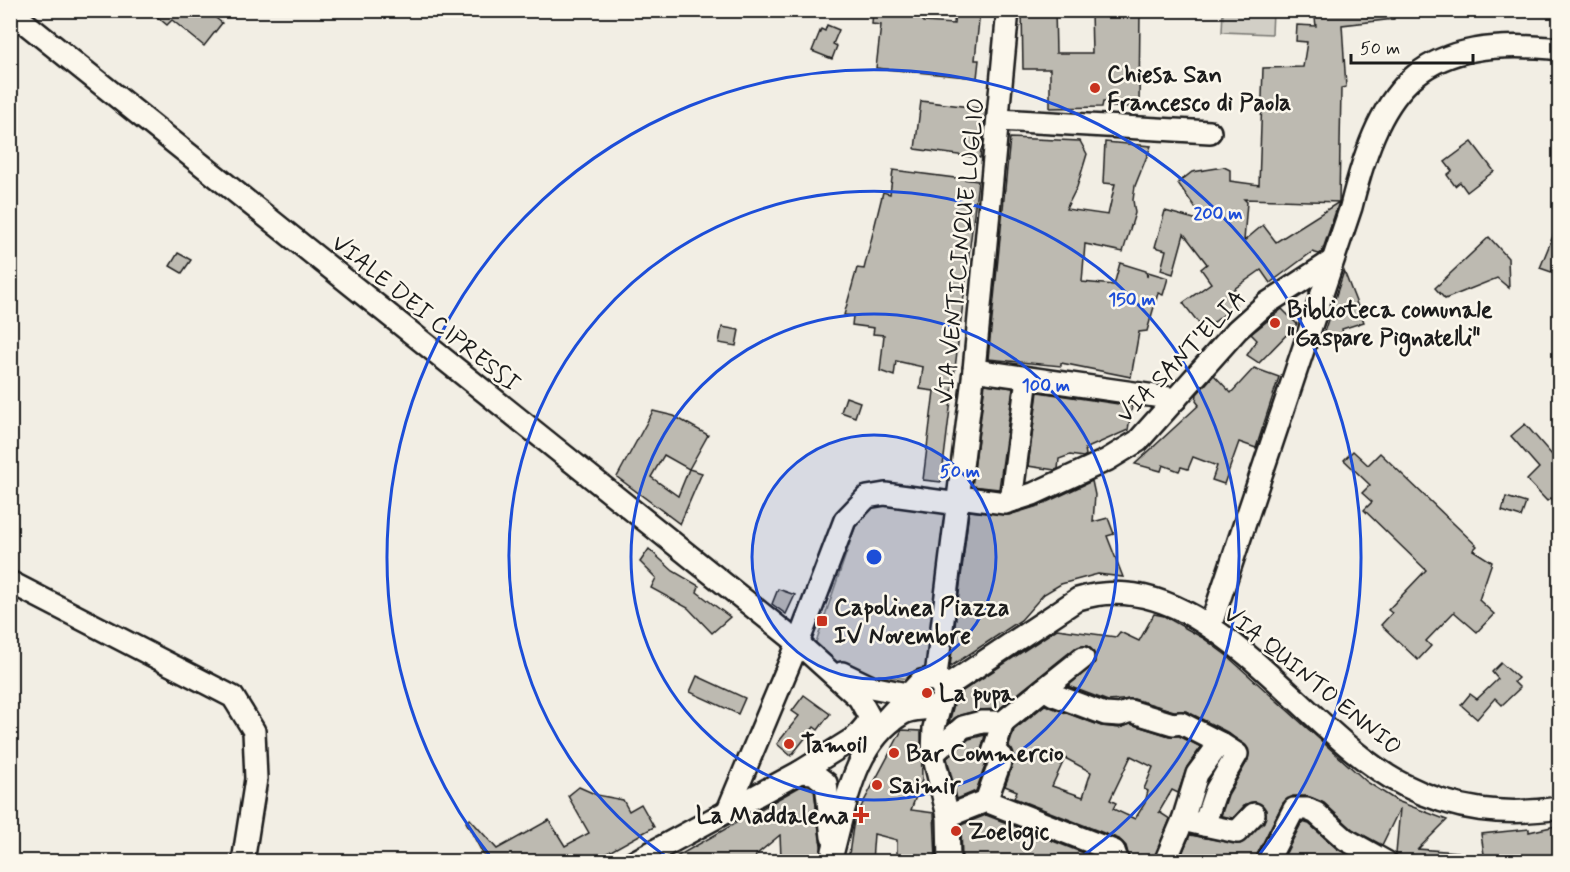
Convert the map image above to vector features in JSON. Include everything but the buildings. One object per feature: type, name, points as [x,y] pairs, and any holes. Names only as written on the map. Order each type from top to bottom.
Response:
[{"type":"street","name":"VIA VENTICINQUE LUGLIO","points":[[949,861],[948,816],[933,754],[934,728],[942,686],[1008,10]]},
{"type":"street","name":"VIALE DEI CIPRESSI","points":[[10,11],[804,649]]},
{"type":"street","points":[[1210,627],[1351,207],[1364,154],[1389,104],[1414,74],[1431,63],[1493,46],[1560,49]]},
{"type":"street","points":[[999,120],[1210,132]]},
{"type":"street","name":"VIA SANT'ELIA","points":[[728,810],[804,649],[838,535],[857,505],[867,497],[885,494],[1005,503],[1033,494],[1107,460],[1138,441],[1238,330],[1266,304],[1332,261]]},
{"type":"street","points":[[974,370],[1176,399]]},
{"type":"street","points":[[1011,501],[1027,378]]},
{"type":"street","points":[[10,582],[233,698],[254,730],[256,779],[243,861]]},
{"type":"street","name":"VIA QUINTO ENNIO","points":[[942,686],[1078,599],[1099,593],[1129,592],[1174,606],[1210,627],[1242,651],[1331,735],[1367,763],[1404,785],[1466,809],[1508,813],[1560,808]]},
{"type":"street","points":[[804,649],[871,687],[907,694]]},
{"type":"street","points":[[804,649],[859,698],[867,709],[867,724],[856,737]]},
{"type":"street","points":[[986,801],[1002,757],[993,753],[1003,722],[1083,658]]},
{"type":"street","points":[[634,861],[828,756],[886,719],[921,681],[930,679],[942,686],[931,708],[915,708],[900,715],[876,736],[857,769],[844,785],[837,786],[808,771],[800,772]]},
{"type":"street","points":[[1044,688],[1054,696],[1105,714],[1120,715],[1130,711],[1173,724],[1181,723],[1220,743],[1197,774],[1193,823],[1165,861]]},
{"type":"street","points":[[933,754],[963,727],[982,722],[1003,722]]},
{"type":"street","points":[[828,756],[821,765],[822,778],[827,787],[834,856]]},
{"type":"street","points":[[834,856],[857,769]]},
{"type":"street","points":[[948,816],[986,801],[1114,851],[1118,861]]},
{"type":"street","points":[[1267,861],[1294,809],[1307,809],[1316,813],[1340,835],[1386,861]]},
{"type":"street","points":[[1193,823],[1237,832],[1254,814]]},
{"type":"shaded area","points":[[1223,11],[1273,11],[1272,34],[1222,32]]},
{"type":"shaded area","points":[[875,503],[945,512],[930,653],[926,667],[910,679],[843,671],[815,645],[857,522]]},
{"type":"place","name":"Chiesa San Francesco di Paola","points":[[1095,88]]},
{"type":"place","name":"Biblioteca comunale \"Gaspare Pignatelli\"","points":[[1275,323]]},
{"type":"place","name":"Capolinea Piazza IV Novembre","points":[[822,621]]},
{"type":"place","name":"La pupa","points":[[927,693]]},
{"type":"place","name":"Tamoil","points":[[789,744]]},
{"type":"place","name":"Bar Commercio","points":[[894,753]]},
{"type":"place","name":"Saimir","points":[[877,785]]},
{"type":"place","name":"La Maddalena","points":[[861,815]]},
{"type":"place","name":"Zoelogic","points":[[956,831]]}]
